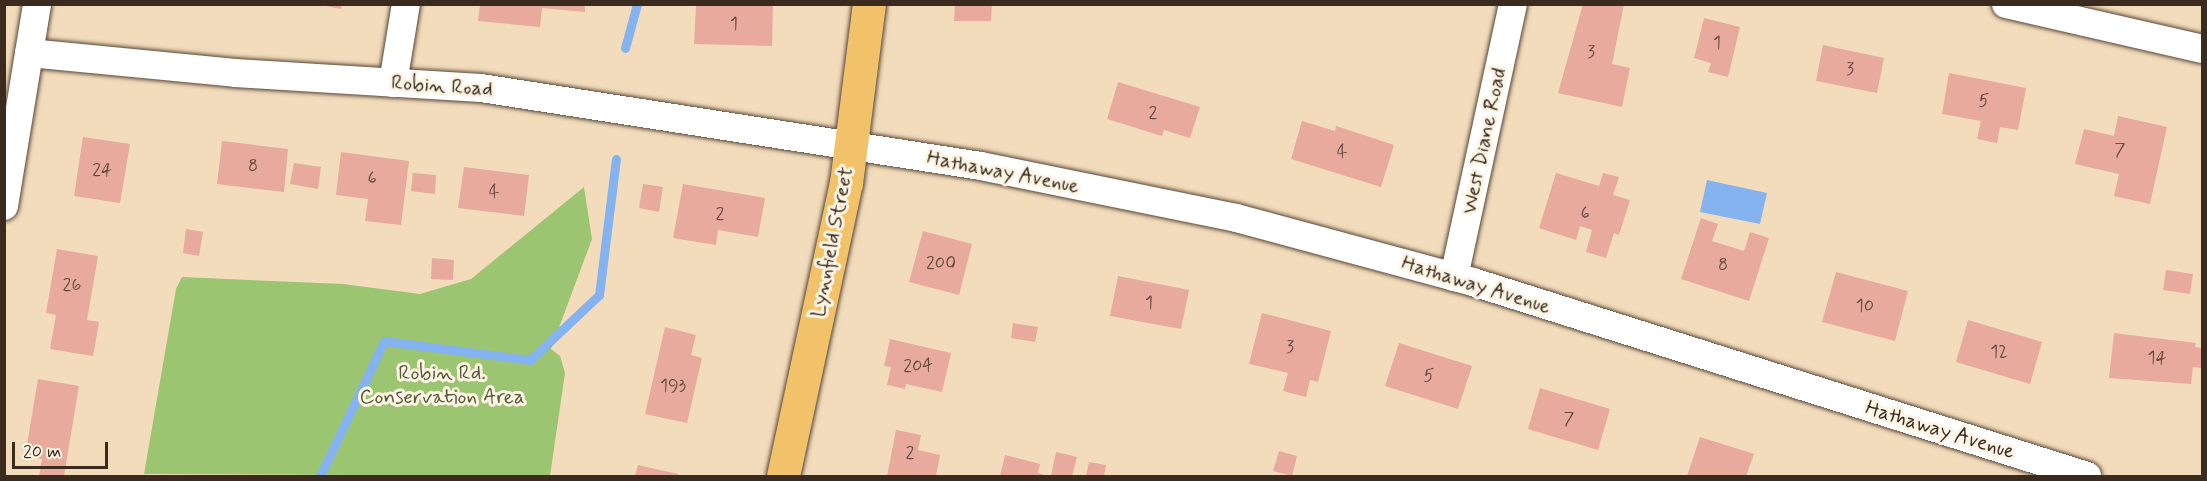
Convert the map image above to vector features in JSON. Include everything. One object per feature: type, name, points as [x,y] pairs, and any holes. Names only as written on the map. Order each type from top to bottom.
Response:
[{"type":"main road","name":"Lynnfield Street","points":[[783,477],[846,183],[869,4]]},
{"type":"street","points":[[4,206],[37,4]]},
{"type":"street","points":[[393,82],[406,4]]},
{"type":"street","name":"West Diane Road","points":[[1454,277],[1513,4]]},
{"type":"street","points":[[2006,4],[2202,49]]},
{"type":"street","name":"Robin Road","points":[[29,53],[235,73],[481,88],[851,144]]},
{"type":"street","name":"Hathaway Avenue","points":[[851,144],[981,166],[1236,218],[1454,277],[2087,477]]},
{"type":"green space","name":"Robin Rd. Conservation Area","points":[[584,187],[592,239],[551,349],[560,356],[565,373],[550,476],[144,474],[176,289],[182,277],[343,284],[420,294],[471,279]]},
{"type":"water","points":[[1707,180],[1767,193],[1760,224],[1700,212]]},
{"type":"building","points":[[316,4],[342,4],[341,9]]},
{"type":"building","points":[[480,4],[585,4],[585,12],[542,8],[540,27],[478,21]]},
{"type":"building","points":[[955,4],[992,4],[991,21],[954,21]]},
{"type":"building","points":[[1583,4],[1624,4],[1612,64],[1630,68],[1622,107],[1558,93]]},
{"type":"building","points":[[696,5],[773,5],[772,46],[694,44]]},
{"type":"building","points":[[1704,18],[1740,27],[1728,77],[1708,72],[1711,63],[1694,58]]},
{"type":"building","points":[[1823,45],[1884,58],[1877,93],[1816,81]]},
{"type":"building","points":[[1949,73],[2026,88],[2018,130],[2000,127],[1997,143],[1977,139],[1981,121],[1942,114]]},
{"type":"building","points":[[1118,82],[1200,107],[1190,138],[1164,130],[1162,136],[1107,119]]},
{"type":"building","points":[[2118,116],[2167,127],[2150,204],[2114,196],[2119,174],[2075,164],[2084,129],[2114,136]]},
{"type":"building","points":[[1302,121],[1335,131],[1336,126],[1394,145],[1381,187],[1291,159]]},
{"type":"building","points":[[83,137],[130,144],[120,203],[74,196]]},
{"type":"building","points":[[222,141],[288,149],[284,192],[217,184]]},
{"type":"building","points":[[341,152],[409,161],[401,225],[365,221],[368,199],[336,195]]},
{"type":"building","points":[[294,163],[321,167],[318,189],[290,184]]},
{"type":"building","points":[[464,167],[529,175],[524,216],[458,208]]},
{"type":"building","points":[[413,173],[436,175],[435,194],[411,191]]},
{"type":"building","points":[[1556,173],[1599,186],[1603,173],[1619,177],[1613,195],[1630,200],[1619,235],[1614,233],[1606,258],[1586,252],[1592,230],[1580,226],[1576,240],[1539,228]]},
{"type":"building","points":[[643,184],[663,187],[659,212],[639,208]]},
{"type":"building","points":[[683,184],[765,198],[758,237],[718,230],[716,245],[673,238]]},
{"type":"building","points":[[1701,218],[1718,224],[1712,241],[1744,251],[1750,232],[1769,238],[1749,301],[1681,279]]},
{"type":"building","points":[[186,229],[203,232],[199,256],[183,253]]},
{"type":"building","points":[[923,231],[972,244],[959,295],[909,282]]},
{"type":"building","points":[[57,249],[98,256],[87,320],[99,322],[93,356],[50,349],[56,315],[46,313]]},
{"type":"building","points":[[432,258],[454,260],[453,280],[431,279]]},
{"type":"building","points":[[2166,270],[2193,274],[2190,294],[2163,290]]},
{"type":"building","points":[[1836,272],[1908,291],[1895,341],[1822,322]]},
{"type":"building","points":[[1118,276],[1189,290],[1181,329],[1110,316]]},
{"type":"building","points":[[1262,313],[1331,331],[1318,382],[1310,380],[1306,397],[1283,391],[1288,373],[1249,364]]},
{"type":"building","points":[[1968,320],[2042,342],[2030,384],[1956,362]]},
{"type":"building","points":[[1013,323],[1038,327],[1035,342],[1011,338]]},
{"type":"building","points":[[665,327],[696,335],[691,355],[702,358],[687,423],[645,414]]},
{"type":"building","points":[[2114,333],[2196,343],[2195,347],[2202,348],[2202,368],[2193,367],[2191,384],[2109,378]]},
{"type":"building","points":[[890,339],[951,353],[942,392],[906,384],[905,389],[887,385],[891,367],[884,366]]},
{"type":"building","points":[[1399,343],[1472,366],[1458,409],[1385,386]]},
{"type":"building","points":[[38,379],[79,386],[64,476],[39,476],[42,459],[25,456]]},
{"type":"building","points":[[1540,388],[1610,409],[1598,450],[1528,429]]},
{"type":"building","points":[[896,430],[921,435],[918,450],[940,455],[936,476],[887,476]]},
{"type":"building","points":[[1700,437],[1754,454],[1746,476],[1687,476]]},
{"type":"building","points":[[1279,451],[1297,456],[1292,476],[1273,471]]},
{"type":"building","points":[[1056,452],[1077,457],[1072,476],[1051,476]]},
{"type":"building","points":[[1005,455],[1040,464],[1038,473],[1048,476],[1000,476]]},
{"type":"building","points":[[1089,462],[1106,465],[1104,476],[1086,476]]},
{"type":"building","points":[[638,465],[678,474],[678,476],[635,476]]},
{"type":"waterway","points":[[625,48],[637,4]]},
{"type":"waterway","points":[[320,476],[384,341],[530,360],[599,295],[616,159]]}]
